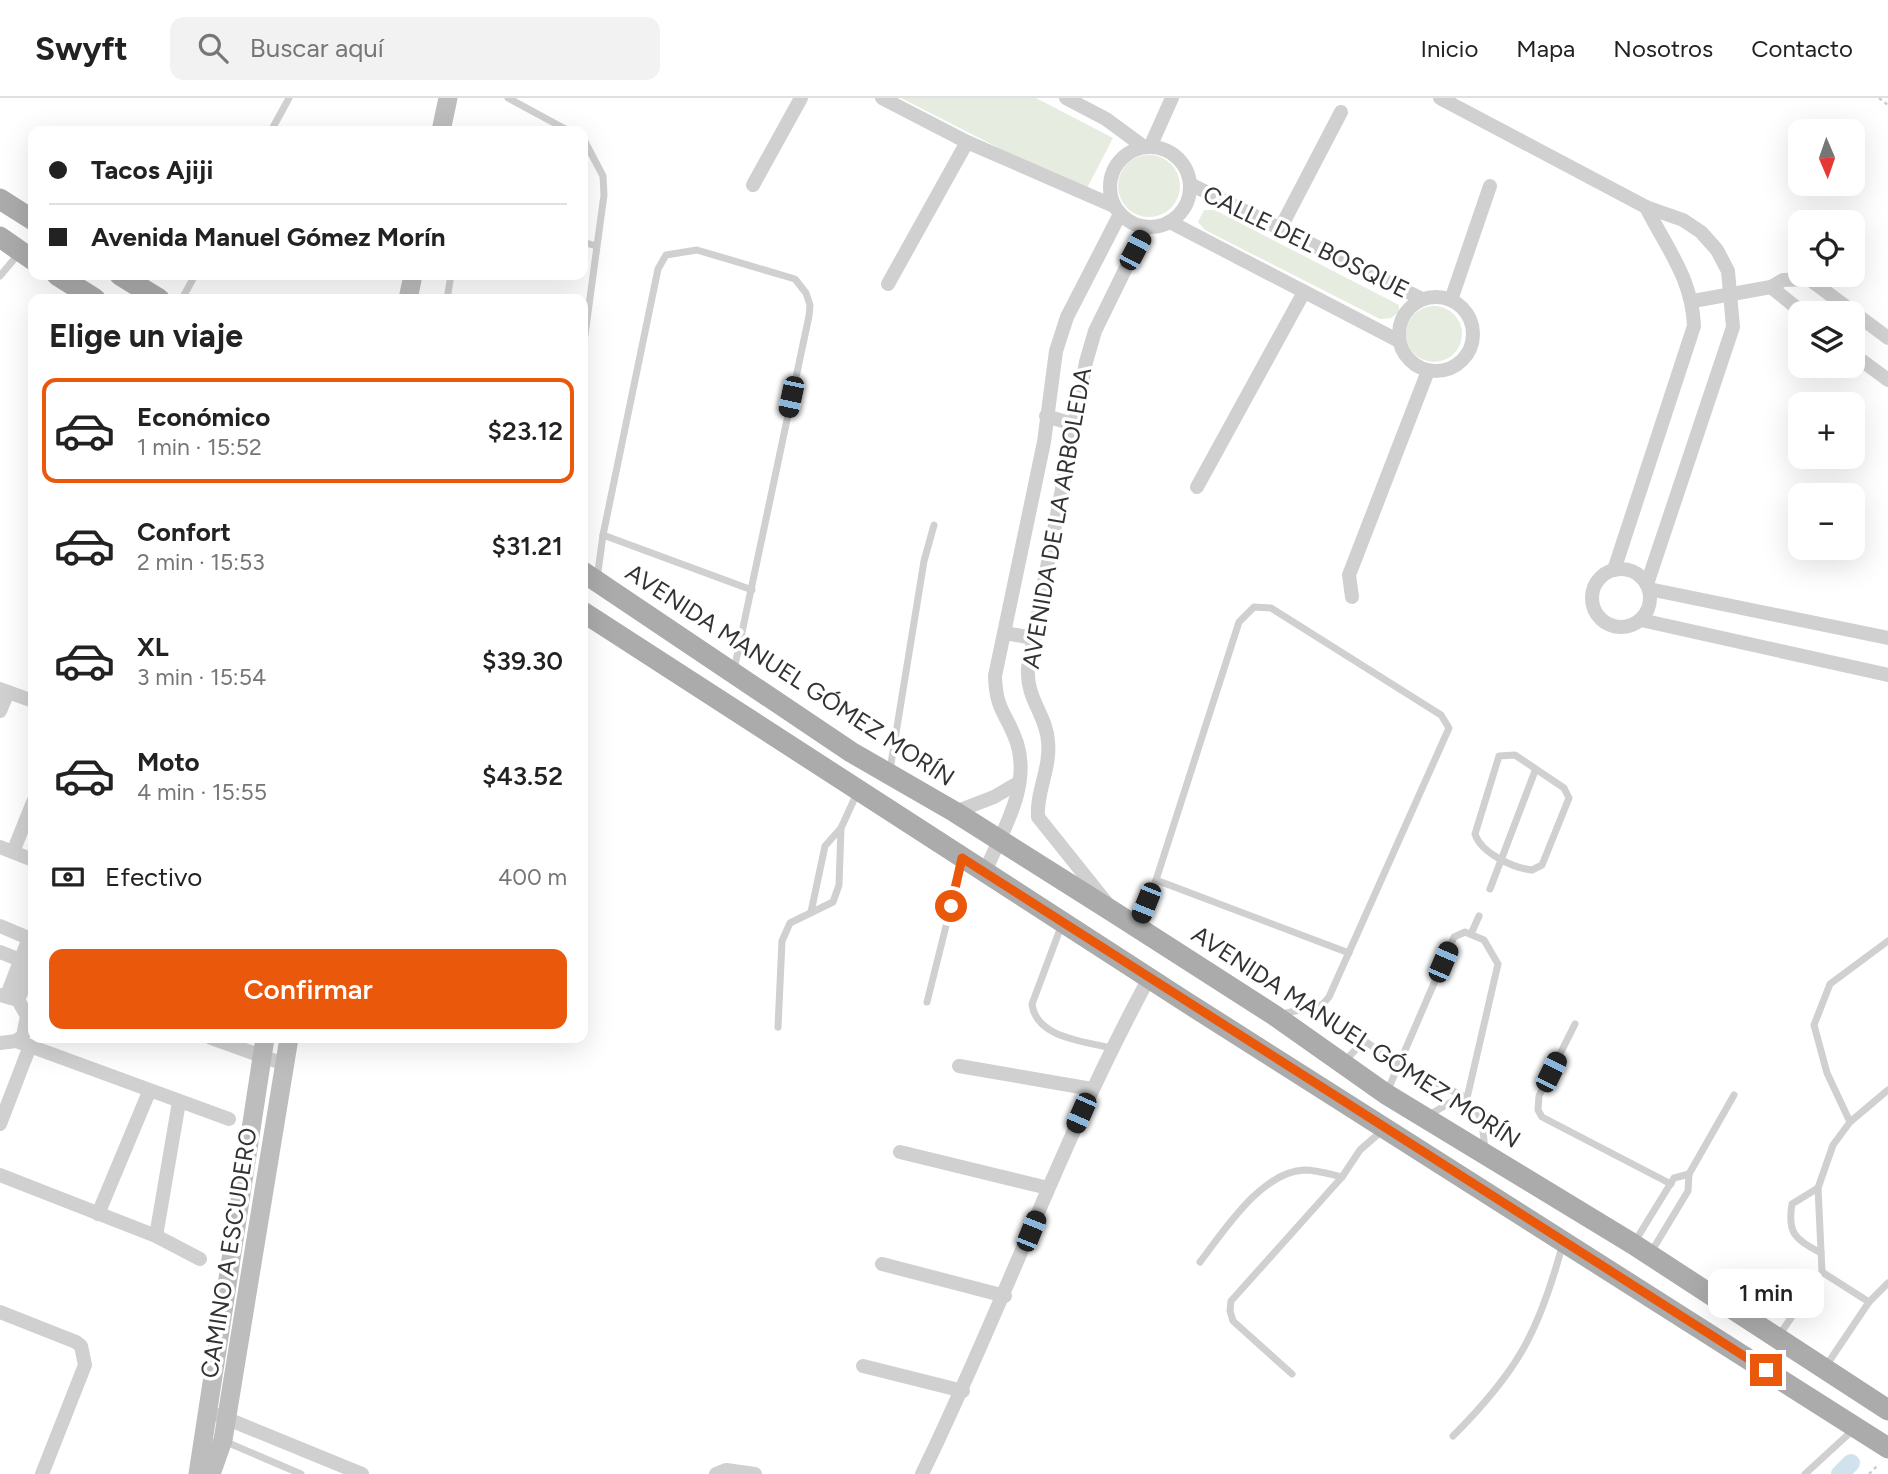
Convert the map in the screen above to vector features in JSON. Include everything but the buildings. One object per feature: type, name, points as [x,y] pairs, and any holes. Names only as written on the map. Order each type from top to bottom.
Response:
[{"type":"main road","points":[[0,199],[28,217]]},
{"type":"main road","points":[[0,237],[27,256]]},
{"type":"main road","points":[[65,280],[87,294]]},
{"type":"main road","points":[[128,280],[151,294]]},
{"type":"main road","name":"AVENIDA MANUEL GÓMEZ MORÍN","points":[[590,577],[889,774],[955,812],[1274,1016],[1386,1094],[1641,1249],[1826,1367],[1888,1410]]},
{"type":"main road","points":[[588,615],[1384,1129],[1564,1239],[1888,1448]]},
{"type":"street","points":[[442,126],[448,98]]},
{"type":"street","points":[[753,185],[801,98]]},
{"type":"street","points":[[882,98],[967,142],[1117,210],[1127,221],[1146,227],[1170,222],[1184,209],[1190,184],[1188,174],[1177,158],[1160,148],[1147,147],[1124,156],[1111,174],[1109,185],[1117,210]]},
{"type":"street","points":[[1066,98],[1106,119],[1147,147]]},
{"type":"street","points":[[1147,147],[1172,98]]},
{"type":"street","points":[[1440,98],[1646,207],[1683,220],[1701,232],[1717,250],[1728,271],[1733,327],[1648,586],[1649,605],[1641,620]]},
{"type":"street","points":[[1281,228],[1340,112]]},
{"type":"street","points":[[888,284],[967,142]]},
{"type":"street","name":"CALLE DEL BOSQUE","points":[[1190,184],[1422,299]]},
{"type":"street","points":[[1451,300],[1490,186]]},
{"type":"street","points":[[1614,569],[1694,326],[1693,301],[1687,282],[1646,207]]},
{"type":"street","name":"AVENIDA DE LA ARBOLEDA","points":[[985,872],[1018,788],[1020,754],[996,698],[995,676],[1044,442],[1056,351],[1067,317],[1117,210]]},
{"type":"street","name":"CALLE DEL BOSQUE","points":[[1170,222],[1399,341]]},
{"type":"street","name":"AVENIDA DE LA ARBOLEDA","points":[[1038,817],[1037,806],[1048,761],[1048,739],[1027,682],[1033,638],[1073,424],[1095,331],[1146,227]]},
{"type":"street","points":[[1693,301],[1771,287],[1783,280],[1809,279],[1888,338]]},
{"type":"street","points":[[1771,287],[1788,301]]},
{"type":"street","points":[[1197,487],[1304,292]]},
{"type":"street","points":[[1437,297],[1451,300],[1460,304],[1471,319],[1472,346],[1455,367],[1428,371],[1409,360],[1399,341],[1399,331],[1406,312],[1422,299],[1437,297]]},
{"type":"street","points":[[1865,363],[1888,380]]},
{"type":"street","points":[[1352,597],[1349,575],[1428,371]]},
{"type":"street","points":[[1046,416],[1073,424]]},
{"type":"street","points":[[1888,638],[1648,586],[1633,571],[1614,569],[1605,573],[1593,588],[1593,607],[1605,622],[1614,626],[1623,627],[1641,620],[1888,675]]},
{"type":"street","points":[[1005,633],[1033,638]]},
{"type":"street","points":[[0,711],[4,690],[28,700]]},
{"type":"street","points":[[955,812],[1018,788],[1115,913]]},
{"type":"street","points":[[28,811],[7,849],[28,858]]},
{"type":"street","points":[[0,926],[28,938]]},
{"type":"street","points":[[0,952],[28,963]]},
{"type":"street","points":[[0,1124],[27,1025],[24,1007],[9,997],[28,967]]},
{"type":"street","points":[[922,1474],[963,1391],[1092,1089],[1149,978]]},
{"type":"street","points":[[0,1043],[23,1044],[229,1119]]},
{"type":"street","points":[[224,1043],[284,1064]]},
{"type":"street","name":"CAMINO A ESCUDERO","points":[[198,1474],[264,1043]]},
{"type":"street","name":"CAMINO A ESCUDERO","points":[[211,1474],[223,1440],[284,1064],[285,1043]]},
{"type":"street","points":[[959,1066],[1092,1089]]},
{"type":"street","points":[[98,1214],[149,1091]]},
{"type":"street","points":[[156,1236],[179,1102]]},
{"type":"street","points":[[900,1152],[1048,1188]]},
{"type":"street","points":[[0,1175],[156,1236],[200,1259]]},
{"type":"street","points":[[882,1264],[1004,1296]]},
{"type":"street","points":[[0,1312],[82,1346],[85,1366],[41,1474]]},
{"type":"street","points":[[863,1366],[963,1391]]},
{"type":"street","points":[[206,1412],[362,1474]]},
{"type":"street","points":[[716,1474],[726,1470],[755,1474]]},
{"type":"lane","points":[[274,126],[289,98]]},
{"type":"lane","points":[[508,98],[560,126]]},
{"type":"lane","points":[[588,145],[603,176],[604,195],[588,312]]},
{"type":"lane","points":[[588,243],[597,246]]},
{"type":"lane","points":[[590,577],[603,536],[658,269],[666,255],[696,250],[795,279],[806,293],[810,305],[809,316],[734,671]]},
{"type":"lane","points":[[0,276],[27,256]]},
{"type":"lane","points":[[889,774],[924,561],[934,525]]},
{"type":"lane","points":[[603,536],[752,590]]},
{"type":"lane","points":[[1136,927],[1156,880],[1240,622],[1254,607],[1271,608],[1441,715],[1449,728],[1326,1002],[1274,1016]]},
{"type":"lane","points":[[1515,755],[1564,788],[1569,804],[1542,864],[1532,870],[1503,860],[1478,841],[1475,834],[1499,756],[1515,755]]},
{"type":"lane","points":[[1490,889],[1535,771]]},
{"type":"lane","points":[[811,912],[825,846],[841,828],[858,790]]},
{"type":"lane","points":[[778,1027],[782,940],[790,922],[833,902],[839,885],[841,828]]},
{"type":"lane","points":[[927,1002],[962,858]]},
{"type":"lane","points":[[1156,880],[1349,953]]},
{"type":"lane","points":[[1471,934],[1479,916]]},
{"type":"lane","points":[[1064,920],[1032,1004],[1033,1013],[1045,1029],[1111,1048]]},
{"type":"lane","points":[[1386,1094],[1454,937],[1465,932],[1484,940],[1495,954],[1498,964],[1467,1098]]},
{"type":"lane","points":[[1850,1122],[1827,1073],[1814,1025],[1830,984],[1888,941]]},
{"type":"lane","points":[[1575,1024],[1539,1096],[1538,1110],[1542,1116],[1671,1184]]},
{"type":"lane","points":[[1342,1065],[1357,1046],[1366,1042],[1399,1065],[1467,1098],[1478,1108],[1486,1155]]},
{"type":"lane","points":[[1778,1338],[1822,1272],[1818,1188],[1833,1145],[1850,1122],[1888,1090]]},
{"type":"lane","points":[[1641,1249],[1688,1191],[1689,1174],[1734,1095]]},
{"type":"lane","points":[[1425,1117],[1453,1101],[1467,1098]]},
{"type":"lane","points":[[1292,1374],[1233,1321],[1231,1301],[1342,1177],[1360,1150],[1384,1129]]},
{"type":"lane","points":[[1200,1262],[1243,1206],[1282,1175],[1305,1170],[1342,1177]]},
{"type":"lane","points":[[1641,1249],[1674,1178],[1689,1174]]},
{"type":"lane","points":[[1818,1188],[1792,1204],[1789,1221],[1797,1240],[1821,1253]]},
{"type":"lane","points":[[1453,1436],[1494,1395],[1519,1360],[1553,1281],[1564,1239]]},
{"type":"lane","points":[[1822,1272],[1869,1302]]},
{"type":"lane","points":[[1826,1367],[1869,1302],[1888,1283]]},
{"type":"lane","points":[[1805,1474],[1856,1427]]},
{"type":"lane","points":[[203,1436],[223,1440],[301,1474]]},
{"type":"lane","points":[[276,1474],[278,1465]]},
{"type":"path","points":[[1879,98],[1888,105]]},
{"type":"shaded area","points":[[901,98],[1036,98],[1113,138],[1085,192]]},
{"type":"shaded area","points":[[1149,155],[1161,157],[1171,164],[1178,174],[1178,198],[1171,208],[1161,215],[1149,217],[1137,215],[1127,208],[1120,198],[1118,186],[1120,174],[1127,164],[1137,157]]},
{"type":"shaded area","points":[[1204,210],[1215,210],[1399,305],[1399,312],[1391,318],[1380,319],[1205,230],[1198,222]]},
{"type":"shaded area","points":[[1429,306],[1439,306],[1454,314],[1460,323],[1460,345],[1454,354],[1439,362],[1429,362],[1411,350],[1406,339],[1406,329],[1418,311]]},
{"type":"waterway","points":[[1840,1474],[1851,1463]]},
{"type":"route","points":[[951,906],[962,858],[1064,920],[1362,1115],[1440,1161],[1766,1370]]}]
